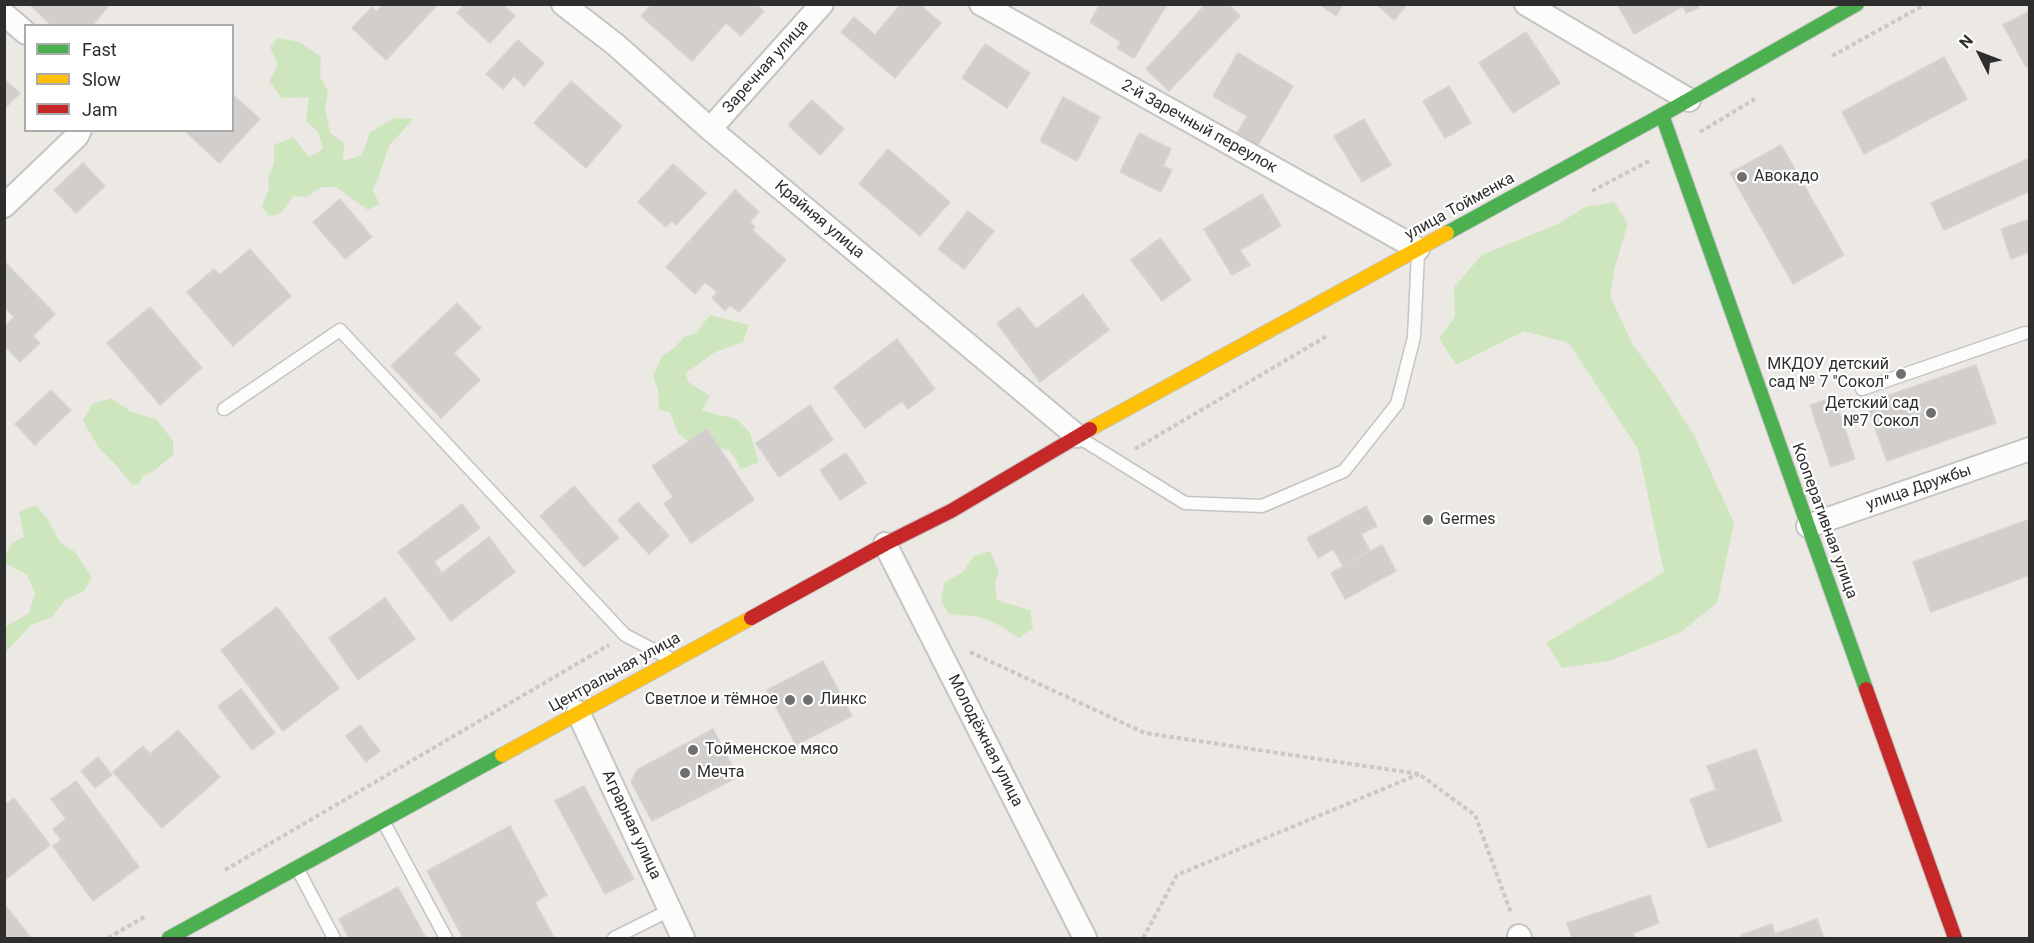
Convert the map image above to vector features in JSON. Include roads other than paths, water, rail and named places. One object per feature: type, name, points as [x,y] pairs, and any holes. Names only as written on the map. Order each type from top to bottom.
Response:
[{"type":"street","name":"Крайняя улица","points":[[563,4],[616,45],[710,129],[1077,436]]},
{"type":"street","name":"Заречная улица","points":[[710,129],[822,4]]},
{"type":"street","name":"2-й Заречный переулок","points":[[981,4],[1418,249]]},
{"type":"street","points":[[1526,4],[1689,100]]},
{"type":"street","name":"улица Тойменка","points":[[1077,436],[1662,115],[1857,4]]},
{"type":"street","points":[[4,14],[24,31]]},
{"type":"street","name":"Кооперативная улица","points":[[1662,115],[1955,939]]},
{"type":"street","points":[[4,206],[79,132]]},
{"type":"street","name":"Центральная улица","points":[[169,939],[195,932],[297,867],[885,544],[951,511],[1077,436]]},
{"type":"street","name":"улица Дружбы","points":[[1808,526],[2030,449]]},
{"type":"street","name":"Молодёжная улица","points":[[885,544],[1085,939]]},
{"type":"street","name":"Аграрная улица","points":[[579,712],[683,939]]},
{"type":"lane","points":[[1077,436],[1185,503],[1262,506],[1344,471],[1397,404],[1414,337],[1418,249]]},
{"type":"lane","points":[[224,409],[340,330],[625,635],[672,660]]},
{"type":"lane","points":[[1862,389],[2025,333]]},
{"type":"lane","points":[[383,820],[447,939]]},
{"type":"lane","points":[[297,867],[334,939]]},
{"type":"lane","points":[[614,939],[670,910]]},
{"type":"place","name":"Авокадо","points":[[1742,177]]},
{"type":"place","name":"МКДОУ детский сад № 7 \"Сокол\"","points":[[1901,374]]},
{"type":"place","name":"Детский сад №7 Сокол","points":[[1931,413]]},
{"type":"place","name":"Germes","points":[[1428,520]]},
{"type":"place","name":"Светлое и тёмное","points":[[790,700]]},
{"type":"place","name":"Линкс","points":[[808,700]]},
{"type":"place","name":"Тойменское мясо","points":[[693,750]]},
{"type":"place","name":"Мечта","points":[[685,773]]}]
